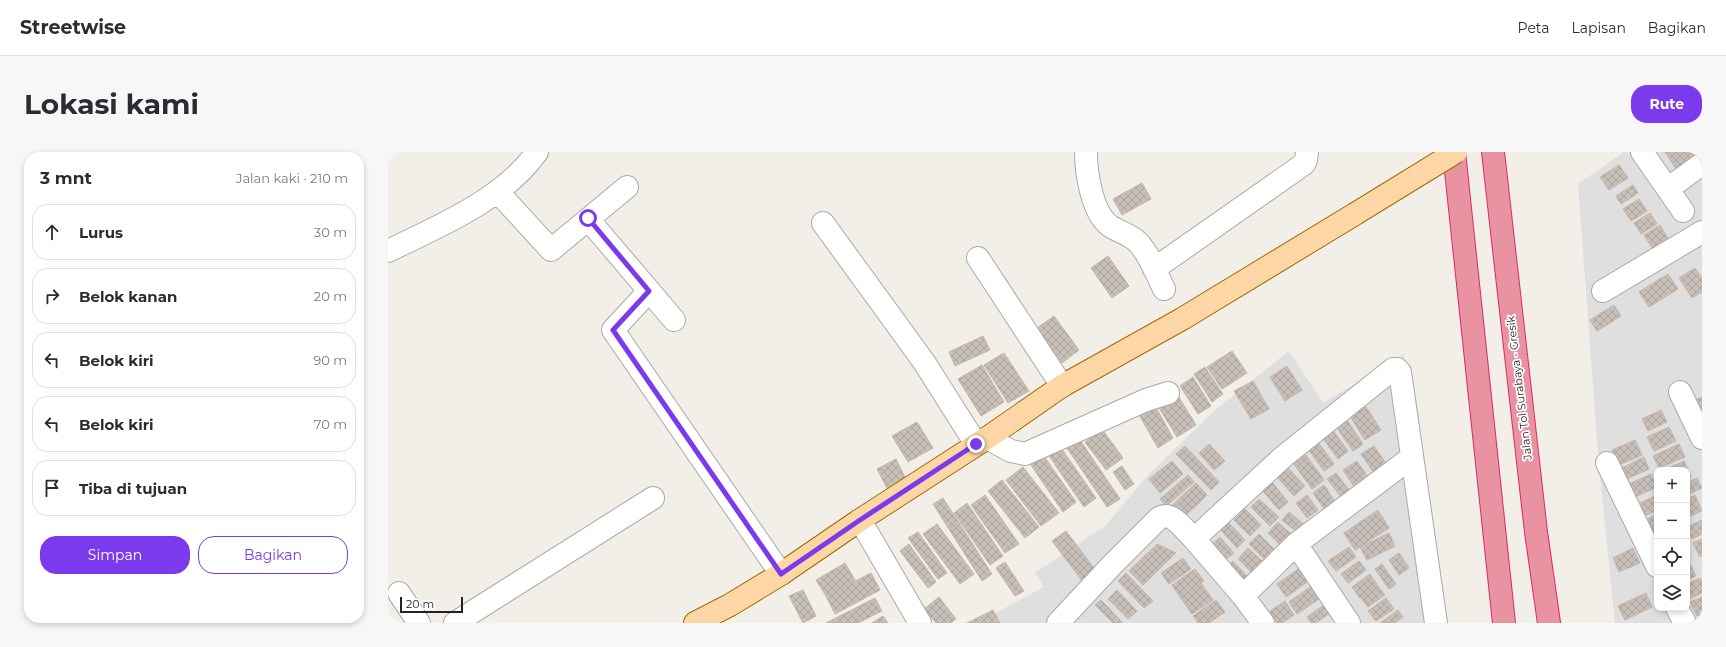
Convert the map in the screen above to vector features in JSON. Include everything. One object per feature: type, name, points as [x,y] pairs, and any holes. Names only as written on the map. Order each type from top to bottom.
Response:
[{"type":"highway","points":[[1455,152],[1504,623]]},
{"type":"highway","name":"Jalan Tol Surabaya - Gresik","points":[[1493,152],[1535,524],[1549,623]]},
{"type":"main road","points":[[695,623],[730,605],[781,574],[1062,386],[1182,319],[1455,152]]},
{"type":"street","points":[[388,251],[461,216],[497,191],[522,170],[537,152]]},
{"type":"street","points":[[1086,152],[1086,171],[1097,208],[1109,225],[1135,239],[1142,247],[1164,290]]},
{"type":"street","points":[[1154,269],[1304,164],[1307,152]]},
{"type":"street","points":[[1642,152],[1669,188],[1683,211]]},
{"type":"street","points":[[1669,188],[1702,164]]},
{"type":"street","points":[[497,191],[547,255],[588,218],[627,187]]},
{"type":"street","points":[[588,218],[674,320]]},
{"type":"street","points":[[823,223],[981,441],[1025,454],[1146,400],[1168,393]]},
{"type":"street","points":[[1603,291],[1701,236]]},
{"type":"street","points":[[978,258],[1062,386]]},
{"type":"street","points":[[649,291],[613,330],[781,574]]},
{"type":"street","points":[[1194,539],[1283,457],[1393,369],[1397,369],[1400,372],[1436,623]]},
{"type":"street","points":[[1680,392],[1702,438]]},
{"type":"street","points":[[1244,596],[1296,544],[1412,457]]},
{"type":"street","points":[[1607,463],[1654,560]]},
{"type":"street","points":[[455,623],[653,498]]},
{"type":"street","points":[[1058,623],[1112,565],[1159,518],[1164,515],[1170,516],[1194,539],[1244,596],[1263,623]]},
{"type":"street","points":[[860,520],[920,623]]},
{"type":"street","points":[[1296,544],[1349,623]]},
{"type":"street","points":[[399,593],[419,623]]},
{"type":"street","points":[[1679,611],[1685,623]]},
{"type":"shaded area","points":[[1624,152],[1702,152],[1702,623],[1615,623],[1599,466],[1578,184]]},
{"type":"shaded area","points":[[1289,351],[1323,403],[1404,354],[1412,454],[1437,623],[977,623],[1044,587],[1035,573],[1105,526],[1148,475],[1216,409]]},
{"type":"building","points":[[1665,152],[1702,152],[1676,169]]},
{"type":"building","points":[[1619,165],[1628,178],[1609,190],[1600,177]]},
{"type":"building","points":[[1142,183],[1151,199],[1122,215],[1113,199]]},
{"type":"building","points":[[1633,185],[1638,193],[1621,204],[1616,196]]},
{"type":"building","points":[[1639,199],[1647,211],[1631,221],[1623,209]]},
{"type":"building","points":[[1650,213],[1657,224],[1641,234],[1634,223]]},
{"type":"building","points":[[1660,225],[1668,238],[1652,248],[1644,235]]},
{"type":"building","points":[[1108,256],[1129,286],[1112,298],[1091,268]]},
{"type":"building","points":[[1695,268],[1702,278],[1702,292],[1692,298],[1679,278]]},
{"type":"building","points":[[1668,274],[1678,289],[1649,307],[1639,292]]},
{"type":"building","points":[[1614,305],[1621,316],[1597,331],[1590,320]]},
{"type":"building","points":[[1054,316],[1079,350],[1062,363],[1037,328]]},
{"type":"building","points":[[983,336],[990,350],[955,366],[949,352]]},
{"type":"building","points":[[1232,351],[1247,373],[1222,389],[1207,367]]},
{"type":"building","points":[[1004,353],[1029,391],[1008,403],[984,365]]},
{"type":"building","points":[[982,365],[1004,402],[981,416],[958,379]]},
{"type":"building","points":[[1287,366],[1302,390],[1285,401],[1270,377]]},
{"type":"building","points":[[1205,367],[1223,394],[1212,402],[1194,374]]},
{"type":"building","points":[[1193,377],[1211,406],[1198,414],[1180,386]]},
{"type":"building","points":[[1253,381],[1269,409],[1251,419],[1234,391]]},
{"type":"building","points":[[1175,391],[1196,425],[1177,437],[1156,403]]},
{"type":"building","points":[[1702,397],[1702,411],[1701,412],[1696,399]]},
{"type":"building","points":[[1154,404],[1173,438],[1158,448],[1138,413]]},
{"type":"building","points":[[1366,407],[1381,430],[1365,440],[1350,416]]},
{"type":"building","points":[[1661,410],[1667,422],[1648,431],[1642,419]]},
{"type":"building","points":[[1347,420],[1363,444],[1353,451],[1337,428]]},
{"type":"building","points":[[917,422],[933,448],[908,462],[892,436]]},
{"type":"building","points":[[1669,427],[1676,441],[1654,451],[1647,437]]},
{"type":"building","points":[[1102,429],[1123,458],[1106,470],[1085,442]]},
{"type":"building","points":[[1332,429],[1348,451],[1338,459],[1322,437]]},
{"type":"building","points":[[1080,440],[1120,499],[1107,507],[1067,448]]},
{"type":"building","points":[[1635,440],[1642,455],[1619,465],[1612,450]]},
{"type":"building","points":[[1318,442],[1334,464],[1324,471],[1308,449]]},
{"type":"building","points":[[1209,444],[1225,461],[1214,470],[1199,453]]},
{"type":"building","points":[[1679,444],[1685,457],[1658,467],[1653,456]]},
{"type":"building","points":[[1059,445],[1096,498],[1084,507],[1047,453]]},
{"type":"building","points":[[1185,446],[1219,482],[1211,490],[1176,454]]},
{"type":"building","points":[[1374,446],[1387,465],[1374,473],[1361,454]]},
{"type":"building","points":[[1306,455],[1324,480],[1312,489],[1293,463]]},
{"type":"building","points":[[1044,456],[1076,502],[1063,512],[1031,465]]},
{"type":"building","points":[[1644,457],[1649,469],[1627,479],[1622,468]]},
{"type":"building","points":[[896,459],[907,481],[888,490],[877,469]]},
{"type":"building","points":[[1172,461],[1183,474],[1160,493],[1149,479]]},
{"type":"building","points":[[1357,461],[1372,483],[1358,492],[1343,470]]},
{"type":"building","points":[[1684,461],[1687,467],[1671,467]]},
{"type":"building","points":[[1122,466],[1134,484],[1125,490],[1113,472]]},
{"type":"building","points":[[1023,467],[1059,513],[1041,526],[1006,480]]},
{"type":"building","points":[[1288,468],[1305,486],[1294,496],[1277,477]]},
{"type":"building","points":[[1336,473],[1350,491],[1342,498],[1327,479]]},
{"type":"building","points":[[1651,474],[1654,480],[1654,488],[1631,499],[1625,486]]},
{"type":"building","points":[[1188,475],[1194,482],[1166,506],[1160,499]]},
{"type":"building","points":[[1697,478],[1702,488],[1690,494],[1690,482]]},
{"type":"building","points":[[1002,480],[1039,527],[1025,538],[988,491]]},
{"type":"building","points":[[1272,482],[1288,502],[1279,510],[1262,490]]},
{"type":"building","points":[[1196,483],[1207,495],[1180,521],[1168,509]]},
{"type":"building","points":[[1324,485],[1336,503],[1325,510],[1313,493]]},
{"type":"building","points":[[985,495],[1019,544],[1005,553],[971,505]]},
{"type":"building","points":[[1307,495],[1318,510],[1307,518],[1296,503]]},
{"type":"building","points":[[1695,495],[1702,511],[1690,517],[1690,503],[1690,498]]},
{"type":"building","points":[[1654,496],[1654,511],[1642,517],[1636,505]]},
{"type":"building","points":[[943,498],[992,574],[982,581],[933,504]]},
{"type":"building","points":[[1259,499],[1279,517],[1270,526],[1251,507]]},
{"type":"building","points":[[967,503],[1003,556],[990,565],[954,513]]},
{"type":"building","points":[[1245,509],[1261,525],[1250,536],[1234,520]]},
{"type":"building","points":[[1378,510],[1389,528],[1355,550],[1344,533]]},
{"type":"building","points":[[1289,512],[1305,525],[1298,533],[1282,520]]},
{"type":"building","points":[[1654,516],[1654,533],[1650,535],[1643,521]]},
{"type":"building","points":[[1702,520],[1702,534],[1692,539],[1690,534],[1690,526]]},
{"type":"building","points":[[1278,522],[1292,535],[1281,546],[1268,533]]},
{"type":"building","points":[[1229,523],[1245,540],[1237,548],[1221,530]]},
{"type":"building","points":[[937,524],[974,574],[960,584],[923,534]]},
{"type":"building","points":[[1066,531],[1097,572],[1083,582],[1052,541]]},
{"type":"building","points":[[918,532],[947,573],[938,579],[908,538]]},
{"type":"building","points":[[1389,533],[1395,546],[1367,560],[1360,547]]},
{"type":"building","points":[[1259,534],[1279,554],[1269,564],[1249,544]]},
{"type":"building","points":[[1220,537],[1234,553],[1223,562],[1209,547]]},
{"type":"building","points":[[1702,539],[1702,555],[1700,557],[1693,543]]},
{"type":"building","points":[[909,544],[936,582],[928,588],[900,551]]},
{"type":"building","points":[[1157,544],[1176,553],[1143,585],[1129,571]]},
{"type":"building","points":[[1349,547],[1356,557],[1336,571],[1328,561]]},
{"type":"building","points":[[1248,548],[1262,561],[1251,572],[1238,559]]},
{"type":"building","points":[[1633,548],[1640,563],[1619,572],[1613,558]]},
{"type":"building","points":[[1399,553],[1409,568],[1399,575],[1389,560]]},
{"type":"building","points":[[1183,558],[1191,569],[1169,584],[1161,573]]},
{"type":"building","points":[[1233,561],[1248,577],[1240,584],[1225,569]]},
{"type":"building","points":[[1359,561],[1366,570],[1348,583],[1341,574]]},
{"type":"building","points":[[1005,562],[1024,591],[1015,596],[996,568]]},
{"type":"building","points":[[845,563],[855,580],[826,596],[816,580]]},
{"type":"building","points":[[1382,564],[1396,584],[1389,589],[1375,569]]},
{"type":"building","points":[[1690,564],[1696,576],[1690,579]]},
{"type":"building","points":[[1301,567],[1310,580],[1286,597],[1277,584]]},
{"type":"building","points":[[1195,569],[1204,581],[1180,597],[1172,585]]},
{"type":"building","points":[[871,573],[880,590],[835,614],[826,596]]},
{"type":"building","points":[[1126,573],[1153,601],[1144,608],[1118,581]]},
{"type":"building","points":[[1370,574],[1378,586],[1360,598],[1352,587]]},
{"type":"building","points":[[1700,578],[1702,582],[1702,593],[1690,599],[1690,583]]},
{"type":"building","points":[[1201,583],[1213,600],[1192,614],[1180,597]]},
{"type":"building","points":[[1378,586],[1385,595],[1368,607],[1361,598]]},
{"type":"building","points":[[1310,587],[1319,599],[1297,614],[1289,602]]},
{"type":"building","points":[[803,590],[816,616],[803,623],[789,596]]},
{"type":"building","points":[[1117,590],[1137,611],[1128,619],[1108,599]]},
{"type":"building","points":[[1646,593],[1652,607],[1625,620],[1618,606]]},
{"type":"building","points":[[939,597],[956,619],[950,623],[936,623],[924,609]]},
{"type":"building","points":[[1702,597],[1702,614],[1697,616],[1690,602]]},
{"type":"building","points":[[875,598],[882,611],[858,623],[826,623]]},
{"type":"building","points":[[1386,598],[1394,609],[1376,621],[1368,611]]},
{"type":"building","points":[[1101,600],[1123,623],[1113,623],[1095,605]]},
{"type":"building","points":[[1216,600],[1225,612],[1209,623],[1198,623],[1193,616]]},
{"type":"building","points":[[1285,601],[1294,615],[1282,623],[1277,623],[1269,612]]},
{"type":"building","points":[[1328,602],[1334,610],[1316,623],[1311,623],[1307,617]]},
{"type":"building","points":[[993,610],[1000,623],[967,623]]},
{"type":"building","points":[[1398,610],[1403,617],[1395,623],[1380,623]]},
{"type":"building","points":[[883,616],[888,623],[872,623]]},
{"type":"route","points":[[588,218],[649,291],[613,330],[781,574],[976,444]]}]
